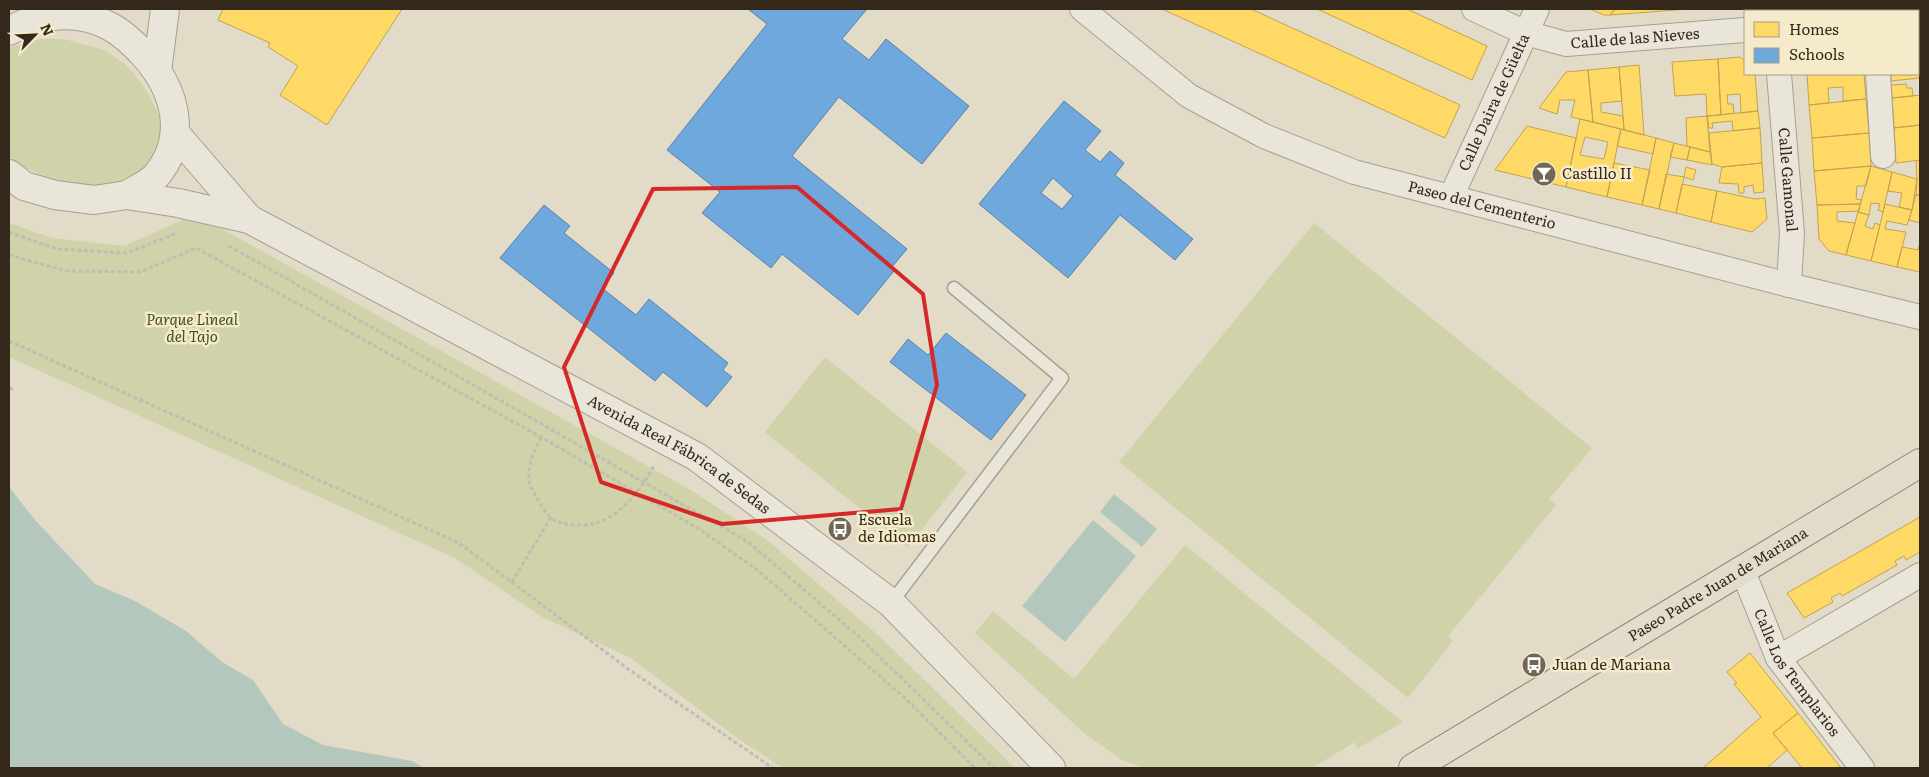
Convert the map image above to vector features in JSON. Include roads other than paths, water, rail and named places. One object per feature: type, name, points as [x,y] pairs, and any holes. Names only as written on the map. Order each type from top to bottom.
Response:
[{"type":"main road","name":"Paseo Padre Juan de Mariana","points":[[1413,768],[1920,463]]},
{"type":"street","points":[[158,70],[165,9]]},
{"type":"street","name":"Paseo del Cementerio","points":[[1082,9],[1190,96],[1264,136],[1354,172],[1789,285],[1920,317]]},
{"type":"street","name":"Calle de las Nieves","points":[[1474,9],[1526,33],[1566,44],[1744,30]]},
{"type":"street","name":"Calle Daira de Güelta","points":[[1451,197],[1537,9]]},
{"type":"street","name":"Avenida Real Fábrica de Sedas","points":[[9,31],[23,22],[58,12],[83,17],[110,26],[134,44],[158,70],[172,100],[175,134],[169,157],[154,178],[127,195]]},
{"type":"street","name":"Calle Gamonal","points":[[1779,75],[1792,233],[1789,285]]},
{"type":"street","points":[[1878,75],[1883,156]]},
{"type":"street","name":"Avenida Real Fábrica de Sedas","points":[[175,134],[249,219]]},
{"type":"street","name":"Avenida Real Fábrica de Sedas","points":[[9,174],[24,186],[55,195],[94,200],[127,195],[178,203],[249,219],[697,456],[891,603],[1052,768]]},
{"type":"street","name":"Calle Los Templarios","points":[[1742,569],[1778,658],[1862,768]]},
{"type":"street","points":[[1778,658],[1920,575]]},
{"type":"lane","points":[[891,603],[1062,378],[954,288]]},
{"type":"place","name":"Castillo II","points":[[1544,174]]},
{"type":"place","name":"Escuela de Idiomas","points":[[840,529]]},
{"type":"place","name":"Juan de Mariana","points":[[1534,665]]},
{"type":"park label","name":"Parque Lineal del Tajo","points":[[192,328]]}]
